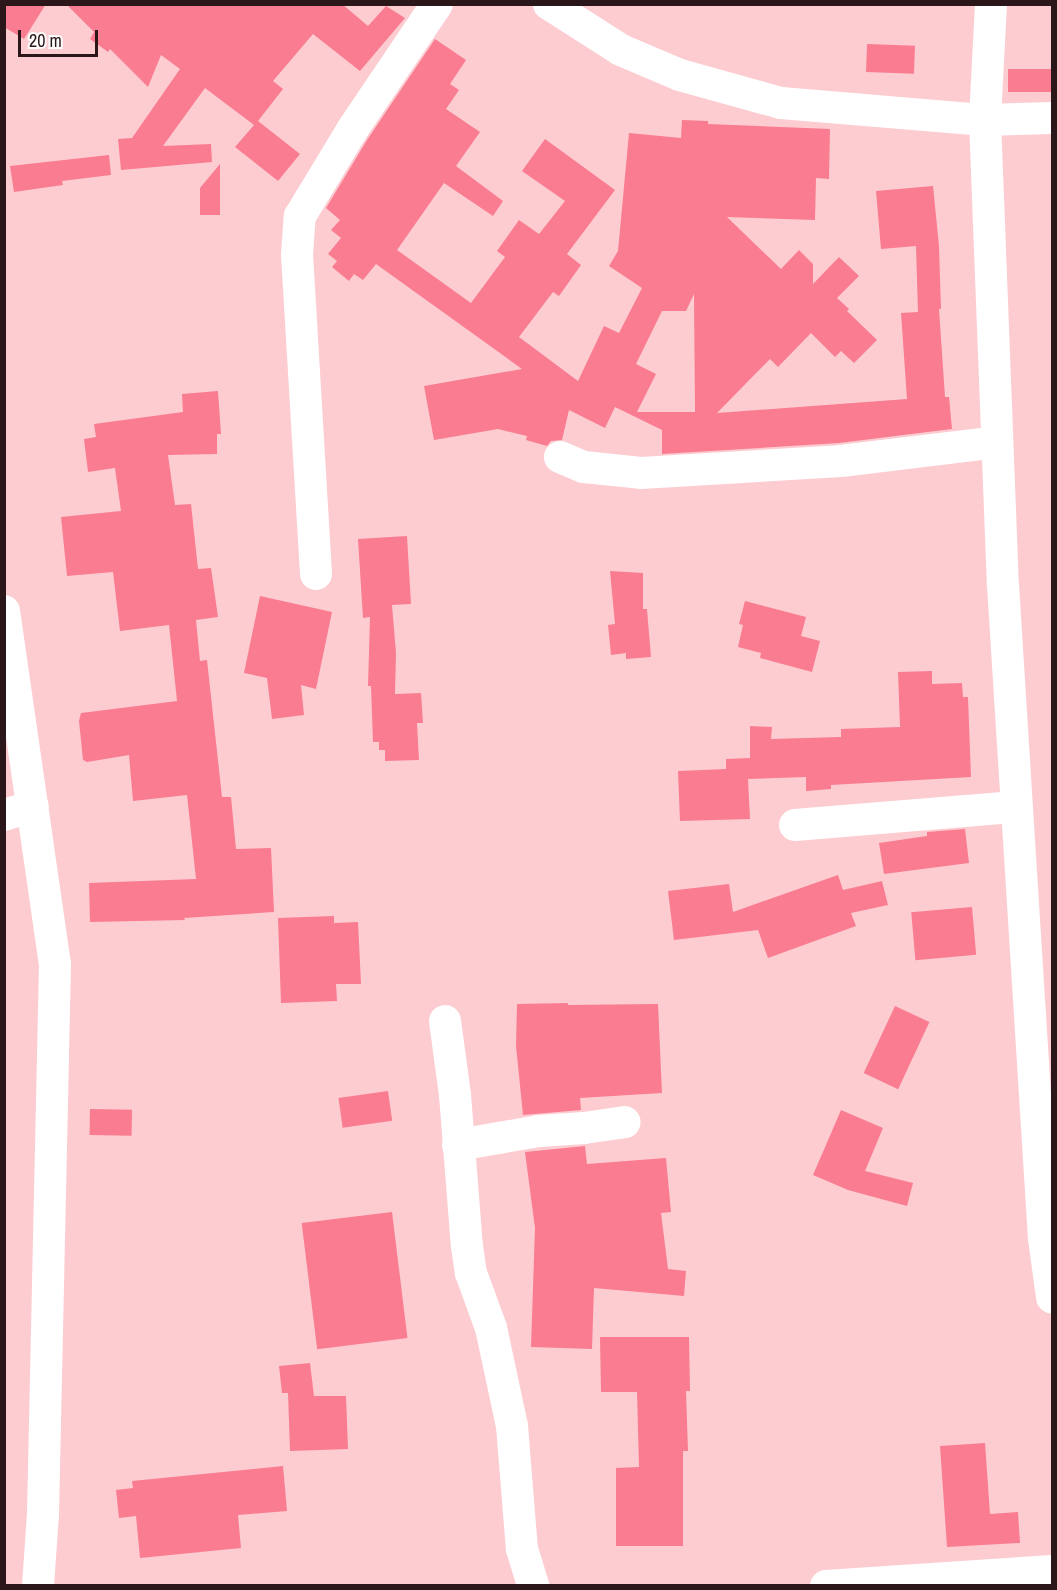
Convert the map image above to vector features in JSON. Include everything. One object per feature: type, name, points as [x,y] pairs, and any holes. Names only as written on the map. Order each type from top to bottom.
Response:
[{"type":"street","points":[[316,574],[297,255],[300,216],[352,130],[437,4]]},
{"type":"street","points":[[549,4],[621,50],[680,75],[780,103],[986,120],[1053,118]]},
{"type":"street","points":[[991,4],[986,120],[997,442],[1015,807],[1053,1297]]},
{"type":"street","points":[[560,457],[584,467],[641,473],[841,461],[997,442]]},
{"type":"street","points":[[4,611],[19,811],[55,964],[42,1514],[38,1586]]},
{"type":"street","points":[[795,825],[1015,807]]},
{"type":"street","points":[[445,1022],[455,1095],[466,1246],[471,1273],[491,1328],[508,1407],[517,1460],[522,1550],[533,1586]]},
{"type":"street","points":[[458,1145],[539,1131],[625,1122]]},
{"type":"street","points":[[826,1586],[1053,1571]]},
{"type":"building","points":[[4,4],[46,4],[24,39],[4,27]]},
{"type":"building","points":[[66,4],[342,4],[368,26],[386,6],[405,18],[360,71],[313,34],[273,81],[283,89],[258,121],[300,154],[278,181],[235,147],[254,125],[205,88],[163,146],[211,144],[212,162],[121,170],[118,139],[132,138],[180,69],[161,55],[148,87],[110,49],[108,52],[90,39],[94,32]]},
{"type":"building","points":[[435,39],[466,60],[450,84],[459,90],[446,109],[480,132],[456,166],[503,201],[493,216],[444,183],[397,250],[471,303],[505,257],[497,251],[519,220],[539,234],[565,201],[522,171],[545,139],[615,190],[567,254],[581,265],[559,296],[553,292],[519,337],[578,381],[604,326],[619,333],[642,288],[609,266],[618,251],[629,133],[681,138],[682,120],[708,121],[708,124],[830,129],[829,179],[816,178],[815,220],[727,217],[781,269],[799,250],[813,264],[813,284],[839,257],[859,276],[837,298],[877,340],[854,363],[841,351],[835,357],[811,333],[778,367],[770,359],[717,413],[907,399],[901,313],[918,312],[916,246],[881,249],[876,191],[933,186],[939,246],[941,309],[939,309],[945,397],[949,397],[952,429],[839,443],[662,454],[662,430],[615,407],[605,428],[569,410],[562,440],[551,441],[547,446],[526,440],[527,436],[498,429],[434,440],[424,386],[522,369],[376,264],[363,280],[354,274],[349,281],[332,267],[337,261],[328,254],[341,238],[331,230],[340,220],[326,208],[367,140]],"holes":[[[694,294],[695,412],[637,412],[656,374],[636,364],[662,311],[686,311]]]},
{"type":"building","points":[[867,44],[915,46],[914,74],[866,72]]},
{"type":"building","points":[[1008,69],[1052,69],[1052,92],[1008,92]]},
{"type":"building","points":[[109,155],[111,175],[62,181],[63,185],[14,192],[10,166]]},
{"type":"building","points":[[220,164],[220,215],[200,215],[200,188]]},
{"type":"building","points":[[218,391],[221,434],[217,434],[217,454],[168,455],[175,505],[191,504],[198,569],[211,568],[218,617],[196,620],[200,661],[207,660],[222,797],[231,797],[236,849],[271,848],[274,912],[184,918],[185,920],[90,922],[89,883],[196,879],[187,795],[133,801],[129,755],[87,762],[83,760],[79,721],[81,713],[177,701],[169,625],[120,631],[113,572],[67,576],[61,517],[121,511],[115,468],[88,472],[84,439],[96,437],[94,424],[183,412],[182,394]]},
{"type":"building","points":[[407,536],[411,604],[392,605],[396,653],[395,694],[421,693],[423,723],[417,723],[419,760],[385,761],[385,750],[379,750],[379,742],[373,742],[371,686],[368,686],[370,617],[363,618],[358,539]]},
{"type":"building","points":[[610,571],[643,573],[643,609],[647,609],[651,657],[626,659],[626,653],[611,655],[608,625],[615,624]]},
{"type":"building","points":[[260,596],[332,612],[316,689],[301,685],[304,715],[272,719],[267,678],[244,673]]},
{"type":"building","points":[[745,601],[806,617],[801,636],[820,641],[812,672],[760,658],[761,653],[738,647],[743,625],[739,624]]},
{"type":"building","points":[[932,671],[932,684],[962,683],[963,697],[968,697],[971,777],[831,785],[831,789],[806,791],[806,777],[748,779],[750,819],[680,821],[678,771],[726,769],[726,759],[750,758],[750,726],[772,727],[771,739],[841,737],[841,729],[900,727],[898,672]]},
{"type":"building","points":[[965,829],[969,863],[884,874],[879,843],[927,836],[927,832]]},
{"type":"building","points":[[838,875],[843,890],[882,881],[888,905],[851,913],[856,926],[768,958],[758,930],[674,940],[668,891],[729,884],[733,912]]},
{"type":"building","points":[[972,907],[976,955],[915,960],[911,912]]},
{"type":"building","points":[[334,916],[334,923],[358,922],[361,984],[336,984],[337,1001],[281,1003],[278,918]]},
{"type":"building","points":[[568,1003],[568,1005],[658,1004],[662,1093],[580,1098],[581,1110],[523,1115],[516,1046],[517,1004]]},
{"type":"building","points":[[895,1006],[929,1022],[898,1089],[864,1073]]},
{"type":"building","points":[[388,1091],[392,1121],[343,1128],[338,1098]]},
{"type":"building","points":[[90,1109],[132,1110],[132,1136],[90,1135]]},
{"type":"building","points":[[841,1110],[883,1128],[865,1171],[913,1183],[907,1206],[848,1190],[813,1175]]},
{"type":"building","points":[[585,1146],[587,1164],[666,1158],[671,1212],[661,1213],[668,1269],[686,1271],[684,1296],[594,1288],[592,1349],[531,1347],[535,1228],[525,1152]]},
{"type":"building","points":[[392,1212],[407,1338],[317,1349],[302,1223]]},
{"type":"building","points":[[600,1337],[689,1337],[690,1391],[686,1391],[688,1451],[683,1451],[683,1546],[616,1546],[616,1468],[639,1467],[637,1392],[601,1392]]},
{"type":"building","points":[[310,1363],[314,1396],[346,1396],[348,1449],[290,1451],[288,1393],[282,1393],[279,1366]]},
{"type":"building","points":[[985,1443],[990,1514],[1018,1512],[1020,1543],[947,1547],[940,1446]]},
{"type":"building","points":[[283,1466],[287,1511],[238,1515],[241,1548],[140,1558],[136,1516],[119,1518],[116,1490],[133,1488],[132,1481]]}]
